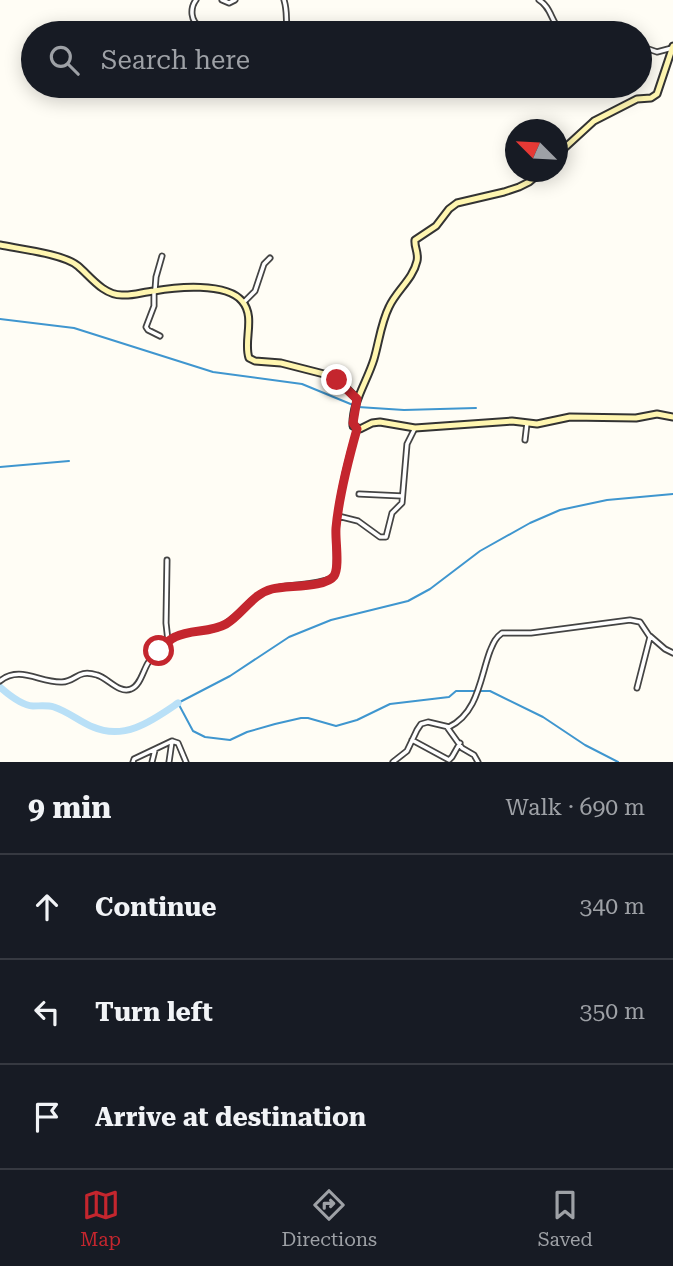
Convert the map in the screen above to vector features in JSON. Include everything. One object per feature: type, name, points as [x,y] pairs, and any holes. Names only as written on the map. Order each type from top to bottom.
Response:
[{"type":"street","points":[[195,21],[192,11],[196,0]]},
{"type":"street","points":[[222,0],[227,3],[235,0]]},
{"type":"street","points":[[284,0],[286,21]]},
{"type":"street","points":[[538,0],[544,2],[555,21]]},
{"type":"street","points":[[652,50],[657,52],[673,47]]},
{"type":"street","points":[[652,97],[657,94],[673,47]]},
{"type":"street","points":[[568,145],[594,121],[637,99],[646,98]]},
{"type":"street","points":[[0,681],[7,676],[24,674],[62,682],[86,673],[102,676],[119,688],[129,690],[134,688],[148,662],[168,641],[183,634],[220,627],[267,591],[332,578],[336,572],[336,532],[344,479],[357,429],[353,423],[356,404],[374,359],[388,307],[412,274],[416,264],[418,256],[415,240],[436,226],[457,203],[512,190],[529,182]]},
{"type":"street","points":[[0,245],[72,262],[102,287],[117,295],[179,288],[219,289],[234,295],[244,302],[249,324],[249,358],[287,364],[330,376],[341,383],[356,404]]},
{"type":"street","points":[[160,336],[146,328],[154,306],[156,277],[162,256]]},
{"type":"street","points":[[244,302],[255,291],[264,264],[270,258]]},
{"type":"street","points":[[357,429],[380,422],[415,428],[512,421],[541,423],[570,417],[636,418],[657,414],[673,417]]},
{"type":"street","points":[[525,440],[527,423]]},
{"type":"street","points":[[338,516],[361,522],[380,537],[385,537],[391,516],[402,503],[407,444],[415,428]]},
{"type":"street","points":[[359,494],[403,496]]},
{"type":"street","points":[[167,560],[168,641]]},
{"type":"street","points":[[393,762],[399,760],[407,751],[416,730],[423,723],[447,727],[458,722],[477,697],[494,641],[502,633],[531,633],[630,620],[639,622],[664,649],[673,653]]},
{"type":"street","points":[[637,688],[650,636]]},
{"type":"street","points":[[447,727],[462,748],[474,755],[478,762]]},
{"type":"street","points":[[412,740],[449,760],[460,743]]},
{"type":"street","points":[[133,762],[134,758],[173,741]]},
{"type":"street","points":[[169,762],[173,741]]},
{"type":"street","points":[[173,741],[178,743],[187,762]]},
{"type":"street","points":[[152,762],[155,750]]},
{"type":"waterway","points":[[0,319],[74,328],[213,372],[302,384],[353,405]]},
{"type":"waterway","points":[[358,407],[404,410],[476,408]]},
{"type":"waterway","points":[[0,467],[69,461]]},
{"type":"waterway","points":[[618,762],[585,745],[543,717],[490,691],[456,691],[449,697],[390,704],[357,720],[336,726],[301,718],[247,732],[230,740],[205,737],[193,731],[178,703],[230,676],[289,637],[331,620],[408,601],[430,589],[480,551],[530,523],[560,510],[607,500],[673,494]]},
{"type":"waterway","points":[[0,687],[24,704],[54,707],[88,725],[116,732],[138,727],[178,703]]},
{"type":"route","points":[[159,651],[174,637],[214,629],[229,622],[262,593],[272,589],[322,582],[332,578],[336,572],[339,508],[357,429],[353,423],[357,399],[337,380]]}]
